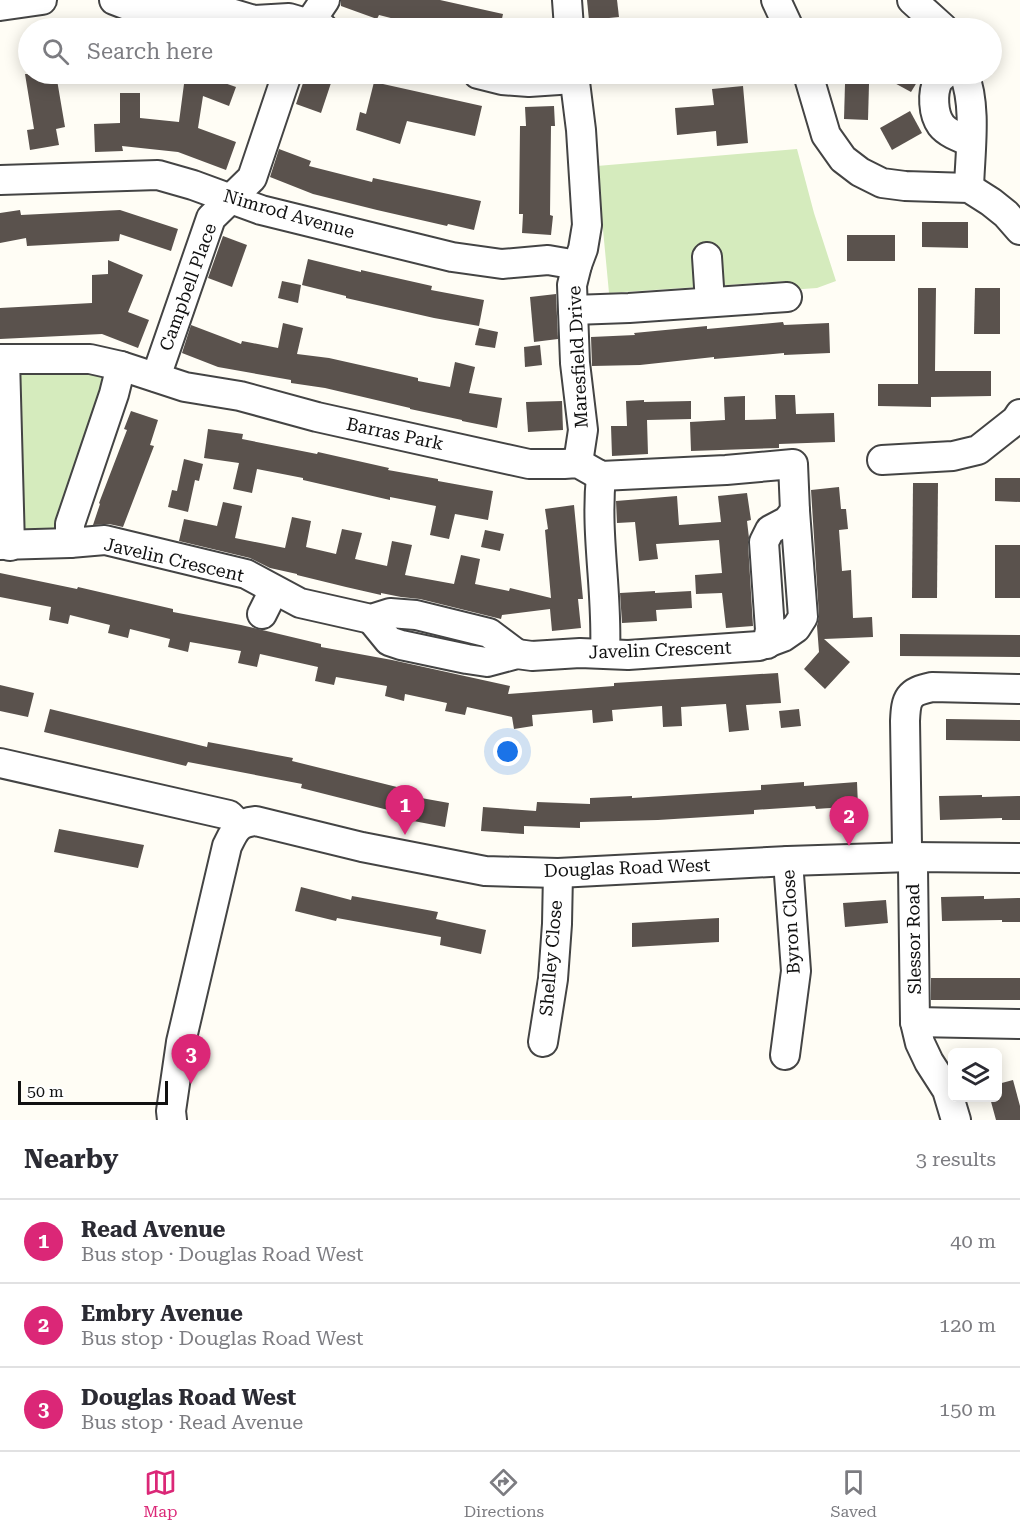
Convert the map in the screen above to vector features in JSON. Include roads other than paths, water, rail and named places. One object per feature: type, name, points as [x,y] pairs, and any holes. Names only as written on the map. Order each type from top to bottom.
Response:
[{"type":"street","points":[[0,6],[42,0]]},
{"type":"street","points":[[114,0],[127,5],[196,6],[247,18]]},
{"type":"street","points":[[302,18],[325,0]]},
{"type":"street","points":[[567,0],[569,18]]},
{"type":"street","points":[[776,0],[784,18]]},
{"type":"street","points":[[912,0],[932,18]]},
{"type":"street","name":"Campbell Place","points":[[156,377],[211,218],[252,178],[284,84]]},
{"type":"street","name":"Maresfield Drive","points":[[575,84],[581,130],[586,225],[583,249],[572,285],[575,363],[590,469],[600,492],[601,560],[606,626],[604,653]]},
{"type":"street","points":[[811,84],[826,135],[843,159],[860,172],[882,183],[969,188],[999,208],[1020,230]]},
{"type":"street","points":[[938,84],[934,101],[941,125],[970,142]]},
{"type":"street","points":[[968,84],[972,110],[969,188]]},
{"type":"street","name":"Nimrod Avenue","points":[[1,172],[158,175],[261,210],[452,257],[502,264],[548,260],[577,265]]},
{"type":"street","points":[[707,257],[710,302]]},
{"type":"street","points":[[573,310],[787,297]]},
{"type":"street","points":[[3,359],[5,545]]},
{"type":"street","name":"Barras Park","points":[[3,359],[90,359],[121,366],[185,387],[240,396],[317,417],[529,464],[564,464],[590,469],[726,470],[793,464]]},
{"type":"street","points":[[70,543],[69,524],[114,394],[121,366]]},
{"type":"street","points":[[882,460],[953,456],[978,450],[1016,420],[1020,414]]},
{"type":"street","name":"Javelin Crescent","points":[[5,545],[105,540],[246,574],[268,602],[300,603],[370,620],[390,613],[416,615],[489,633],[517,654],[532,656],[580,653],[628,655],[759,646],[767,644],[770,630],[764,542],[770,530],[787,521],[795,511],[793,464]]},
{"type":"street","name":"Slessor Road","points":[[956,1120],[947,1090],[920,1043],[915,1022],[913,868],[907,845],[906,703],[911,695],[921,689],[933,687],[1020,688]]},
{"type":"street","points":[[0,763],[229,815],[239,825],[227,846],[181,1042],[171,1111],[172,1120]]},
{"type":"street","name":"Douglas Road West","points":[[239,825],[256,821],[362,847],[485,871],[558,873],[911,857],[1020,858]]},
{"type":"street","name":"Byron Close","points":[[784,1055],[796,971],[788,861]]},
{"type":"street","name":"Shelley Close","points":[[543,1042],[553,979],[558,873]]},
{"type":"street","points":[[915,1022],[1020,1024]]},
{"type":"place","name":"Read Avenue","points":[[405,835]]},
{"type":"place","name":"Embry Avenue","points":[[849,846]]},
{"type":"place","name":"Douglas Road West","points":[[191,1084]]}]
